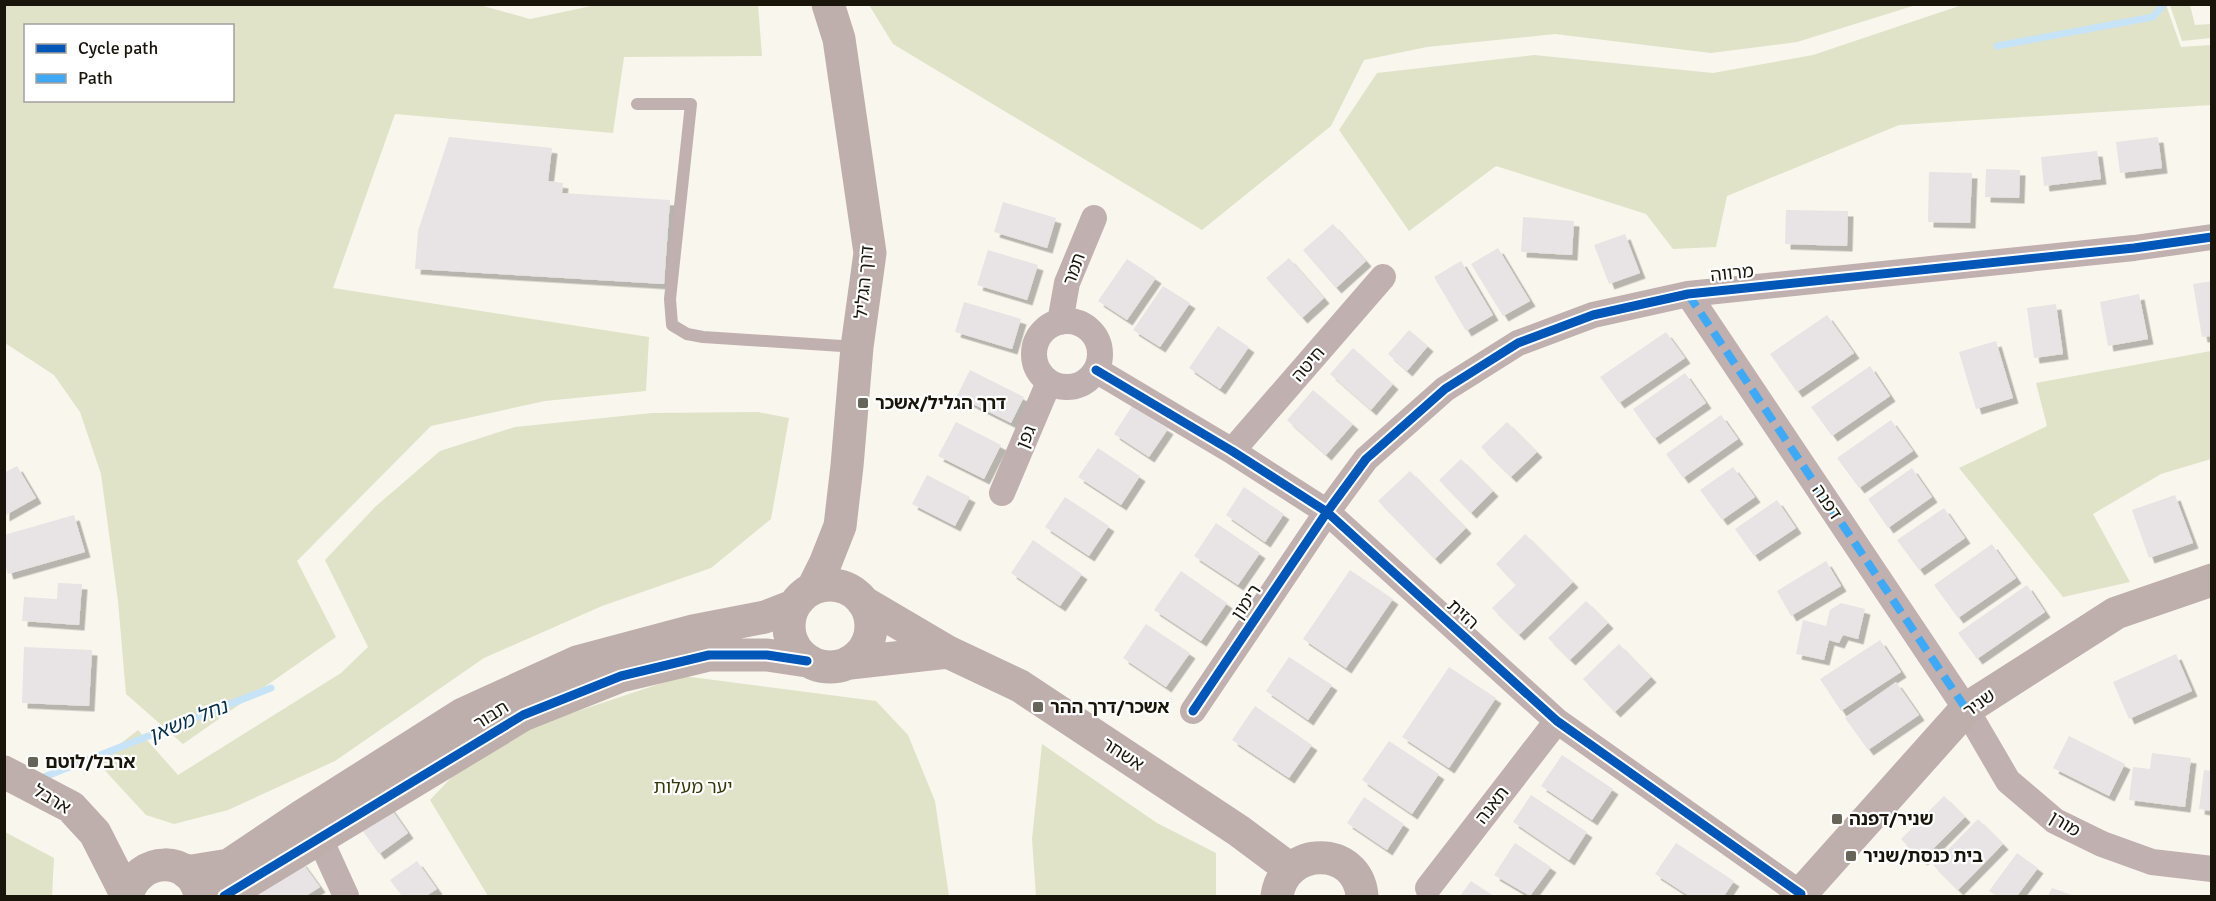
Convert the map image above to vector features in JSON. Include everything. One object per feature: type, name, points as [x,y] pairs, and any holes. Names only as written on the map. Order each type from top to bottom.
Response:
[{"type":"street","name":"דרך הגליל","points":[[803,597],[825,564],[840,526],[857,348],[870,253],[839,39],[828,4]]},
{"type":"street","name":"תמר","points":[[1060,322],[1067,284],[1094,218]]},
{"type":"street","name":"מרווה","points":[[1327,512],[1366,459],[1445,389],[1518,343],[1593,315],[1688,294],[2134,248],[2211,237]]},
{"type":"street","name":"חיטה","points":[[1232,451],[1383,277]]},
{"type":"street","name":"דפנה","points":[[1688,294],[1966,709]]},
{"type":"street","points":[[1060,322],[1073,322],[1084,326],[1094,334],[1099,345],[1100,358],[1096,370],[1084,383],[1076,386],[1058,386],[1049,382],[1038,369],[1034,352],[1035,344],[1045,330],[1060,322]]},
{"type":"street","name":"הזית","points":[[1096,370],[1232,451],[1327,512],[1557,721],[1800,895]]},
{"type":"street","name":"גפן","points":[[1002,493],[1049,382]]},
{"type":"street","name":"רימון","points":[[1193,711],[1327,512]]},
{"type":"street","name":"דרך הגליל","points":[[840,526],[858,596]]},
{"type":"street","name":"שניר","points":[[1800,895],[1966,709],[2116,613],[2211,580]]},
{"type":"street","points":[[850,663],[859,656],[870,637],[870,614],[858,596],[840,586],[826,585],[803,597],[789,618],[788,630],[791,642],[797,653],[807,661],[828,668],[850,663],[948,652]]},
{"type":"street","name":"אשחר","points":[[858,596],[948,652],[1020,686],[1239,831],[1284,883]]},
{"type":"street","name":"תבור","points":[[127,896],[130,886],[144,870],[154,866],[184,878],[229,866],[302,816],[464,714],[577,662],[693,631],[765,618],[803,597]]},
{"type":"street","name":"תבור","points":[[224,897],[523,715],[621,676],[709,655],[767,655],[807,661]]},
{"type":"street","name":"מורן","points":[[1966,709],[2008,781],[2055,821],[2102,844],[2152,861],[2211,869]]},
{"type":"street","name":"תאנה","points":[[1428,888],[1557,721]]},
{"type":"street","name":"ארבל","points":[[4,772],[71,807],[95,833],[127,896]]},
{"type":"street","name":"ארבל","points":[[95,833],[184,878]]},
{"type":"street","points":[[321,839],[346,897]]},
{"type":"street","points":[[1284,883],[1307,860],[1327,858],[1350,869],[1358,879],[1364,895]]},
{"type":"lane","points":[[637,104],[691,104],[670,299],[672,325],[687,334],[703,337],[857,348]]},
{"type":"green space","points":[[1965,4],[2166,5],[2181,47],[2211,45],[2211,105],[1899,125],[1727,196],[1716,247],[1673,249],[1646,214],[1496,166],[1409,231],[1339,130],[1377,73],[1534,55],[1713,73],[1813,55]]},
{"type":"green space","points":[[5,5],[480,5],[530,19],[596,5],[758,5],[762,56],[624,57],[613,133],[395,114],[333,288],[649,337],[646,391],[545,401],[431,426],[297,561],[336,637],[183,744],[126,694],[118,601],[101,474],[80,412],[54,375],[5,343]]},
{"type":"green space","points":[[869,5],[1916,5],[1797,42],[1711,53],[1555,34],[1427,47],[1364,60],[1331,126],[1202,230],[893,44]]},
{"type":"green space","points":[[2170,5],[2190,5],[2195,25],[2211,24],[2211,38],[2182,41]]},
{"type":"green space","points":[[2211,351],[2211,459],[2161,474],[2093,514],[2130,582],[2063,597],[1959,468],[2047,426],[2036,383]]},
{"type":"green space","points":[[758,412],[789,418],[771,519],[711,568],[602,606],[484,658],[335,761],[228,810],[174,824],[146,815],[97,762],[138,730],[178,775],[341,673],[368,647],[325,560],[375,507],[440,451],[515,427],[652,413]]},
{"type":"green space","name":"יער מעלות","points":[[683,676],[876,701],[908,735],[935,801],[949,896],[488,896],[430,800],[467,761],[527,728]]},
{"type":"green space","points":[[1042,744],[1157,823],[1216,853],[1216,896],[1036,896],[1032,839]]},
{"type":"green space","points":[[5,832],[54,858],[52,896],[5,896]]},
{"type":"building","points":[[449,137],[552,148],[548,181],[563,183],[562,193],[670,200],[664,284],[415,269],[418,231]]},
{"type":"building","points":[[2158,137],[2162,168],[2120,173],[2116,142]]},
{"type":"building","points":[[2097,151],[2101,179],[2044,186],[2041,157]]},
{"type":"building","points":[[1986,169],[2020,170],[2019,198],[1985,197]]},
{"type":"building","points":[[1929,172],[1972,173],[1970,223],[1928,222]]},
{"type":"building","points":[[1003,202],[1056,218],[1047,248],[994,232]]},
{"type":"building","points":[[1786,210],[1848,211],[1847,246],[1785,244]]},
{"type":"building","points":[[1523,217],[1574,221],[1572,255],[1521,252]]},
{"type":"building","points":[[1333,224],[1366,261],[1336,288],[1303,250]]},
{"type":"building","points":[[1625,234],[1640,273],[1609,284],[1594,245]]},
{"type":"building","points":[[1498,248],[1530,301],[1503,316],[1471,264]]},
{"type":"building","points":[[988,250],[1038,265],[1027,300],[977,285]]},
{"type":"building","points":[[1289,258],[1324,298],[1302,318],[1266,278]]},
{"type":"building","points":[[1127,259],[1156,278],[1127,320],[1098,301]]},
{"type":"building","points":[[1461,261],[1493,315],[1466,331],[1434,277]]},
{"type":"building","points":[[2212,281],[2212,336],[2202,337],[2193,284]]},
{"type":"building","points":[[1163,286],[1190,303],[1160,347],[1133,330]]},
{"type":"building","points":[[2139,294],[2148,339],[2108,346],[2100,302]]},
{"type":"building","points":[[964,302],[1021,319],[1012,349],[955,332]]},
{"type":"building","points":[[2056,304],[2063,354],[2034,358],[2027,308]]},
{"type":"building","points":[[1827,315],[1854,353],[1797,392],[1770,354]]},
{"type":"building","points":[[1218,326],[1249,347],[1220,389],[1189,368]]},
{"type":"building","points":[[1409,330],[1428,346],[1407,371],[1388,354]]},
{"type":"building","points":[[1666,332],[1685,358],[1619,403],[1600,377]]},
{"type":"building","points":[[1996,341],[2013,398],[1976,409],[1959,352]]},
{"type":"building","points":[[1353,348],[1393,384],[1371,410],[1330,374]]},
{"type":"building","points":[[1870,366],[1890,396],[1832,436],[1811,407]]},
{"type":"building","points":[[970,370],[1024,397],[1011,423],[957,396]]},
{"type":"building","points":[[1685,373],[1706,403],[1654,439],[1633,409]]},
{"type":"building","points":[[1313,390],[1353,424],[1326,455],[1287,420]]},
{"type":"building","points":[[1132,406],[1168,429],[1149,457],[1114,434]]},
{"type":"building","points":[[1721,415],[1738,439],[1683,478],[1666,454]]},
{"type":"building","points":[[1891,420],[1913,451],[1859,488],[1837,458]]},
{"type":"building","points":[[956,422],[1001,445],[984,479],[938,456]]},
{"type":"building","points":[[1507,422],[1537,452],[1511,477],[1481,447]]},
{"type":"building","points":[[1098,448],[1140,476],[1121,505],[1078,477]]},
{"type":"building","points":[[1461,459],[1493,491],[1471,513],[1439,480]]},
{"type":"building","points":[[17,466],[36,498],[4,516],[4,473]]},
{"type":"building","points":[[1733,467],[1755,497],[1722,520],[1700,490]]},
{"type":"building","points":[[1912,468],[1932,497],[1888,528],[1868,499]]},
{"type":"building","points":[[1410,471],[1466,528],[1435,559],[1378,501]]},
{"type":"building","points":[[927,475],[970,497],[955,526],[912,504]]},
{"type":"building","points":[[1244,487],[1284,514],[1265,542],[1226,515]]},
{"type":"building","points":[[2175,495],[2193,543],[2149,558],[2132,510]]},
{"type":"building","points":[[1065,497],[1109,526],[1089,556],[1045,527]]},
{"type":"building","points":[[1777,500],[1796,528],[1754,556],[1735,529]]},
{"type":"building","points":[[1944,508],[1965,538],[1919,570],[1897,540]]},
{"type":"building","points":[[74,515],[85,552],[8,574],[4,561],[4,535]]},
{"type":"building","points":[[1216,523],[1260,553],[1238,585],[1194,556]]},
{"type":"building","points":[[1525,534],[1573,582],[1519,635],[1492,608],[1516,585],[1496,564]]},
{"type":"building","points":[[1033,540],[1082,574],[1060,606],[1011,573]]},
{"type":"building","points":[[1992,544],[2016,578],[1958,618],[1934,585]]},
{"type":"building","points":[[1826,561],[1841,586],[1791,616],[1777,591]]},
{"type":"building","points":[[1350,570],[1393,599],[1346,668],[1303,639]]},
{"type":"building","points":[[1181,571],[1227,603],[1201,641],[1154,610]]},
{"type":"building","points":[[58,583],[82,584],[79,625],[22,621],[24,597],[57,599]]},
{"type":"building","points":[[2027,585],[2045,612],[1977,659],[1958,633]]},
{"type":"building","points":[[1586,601],[1608,623],[1570,660],[1548,638]]},
{"type":"building","points":[[1841,603],[1865,609],[1858,639],[1843,635],[1839,643],[1829,640],[1824,660],[1796,654],[1803,620],[1826,626],[1830,610]]},
{"type":"building","points":[[1146,624],[1190,653],[1166,687],[1123,658]]},
{"type":"building","points":[[1880,640],[1901,672],[1841,711],[1820,679]]},
{"type":"building","points":[[1619,644],[1651,677],[1615,712],[1583,679]]},
{"type":"building","points":[[24,647],[92,650],[89,706],[22,703]]},
{"type":"building","points":[[2176,654],[2192,691],[2129,719],[2113,682]]},
{"type":"building","points":[[1289,657],[1332,685],[1308,720],[1266,691]]},
{"type":"building","points":[[1449,667],[1496,698],[1449,768],[1402,737]]},
{"type":"building","points":[[1896,682],[1919,715],[1868,750],[1845,718]]},
{"type":"building","points":[[1255,706],[1312,745],[1289,778],[1232,740]]},
{"type":"building","points":[[2069,736],[2125,764],[2109,796],[2053,768]]},
{"type":"building","points":[[1389,741],[1439,774],[1412,814],[1362,780]]},
{"type":"building","points":[[2152,753],[2191,758],[2185,807],[2129,800],[2133,767],[2150,769]]},
{"type":"building","points":[[1562,755],[1613,789],[1592,820],[1541,786]]},
{"type":"building","points":[[2204,770],[2212,771],[2212,811],[2199,809]]},
{"type":"building","points":[[1531,795],[1587,832],[1569,860],[1513,822]]},
{"type":"building","points":[[1944,796],[1965,817],[1922,860],[1901,839]]},
{"type":"building","points":[[1364,797],[1404,824],[1387,850],[1347,823]]},
{"type":"building","points":[[387,803],[408,833],[379,854],[358,824]]},
{"type":"building","points":[[1978,819],[2003,844],[1958,890],[1933,865]]},
{"type":"building","points":[[1515,843],[1551,867],[1530,896],[1494,875]]},
{"type":"building","points":[[1676,843],[1734,881],[1724,896],[1689,896],[1655,874]]},
{"type":"building","points":[[2017,853],[2038,868],[2017,896],[1997,896],[1989,891]]},
{"type":"building","points":[[301,861],[320,887],[306,896],[253,896]]},
{"type":"building","points":[[417,861],[437,889],[426,896],[402,896],[390,880]]},
{"type":"building","points":[[1471,881],[1494,896],[1460,896]]},
{"type":"building","points":[[2052,888],[2075,896],[2048,896]]},
{"type":"waterway","points":[[1997,46],[2153,17],[2164,4]]},
{"type":"waterway","name":"נחל משאן","points":[[39,779],[271,688]]},
{"type":"marked path","points":[[1688,294],[1966,709]]},
{"type":"cycle path","points":[[1193,711],[1327,512],[1366,459],[1445,389],[1518,343],[1593,315],[1688,294],[2134,248],[2212,237]]},
{"type":"cycle path","points":[[1096,370],[1232,451],[1327,512],[1557,721],[1801,894]]},
{"type":"cycle path","points":[[224,896],[523,715],[621,676],[709,655],[767,655],[807,661]]},
{"type":"place","name":"דרך הגליל/אשכר","points":[[863,403]]},
{"type":"place","name":"אשכר/דרך ההר","points":[[1038,707]]},
{"type":"place","name":"ארבל/לוטם","points":[[33,762]]},
{"type":"place","name":"שניר/דפנה","points":[[1837,819]]},
{"type":"place","name":"בית כנסת/שניר","points":[[1851,856]]}]
